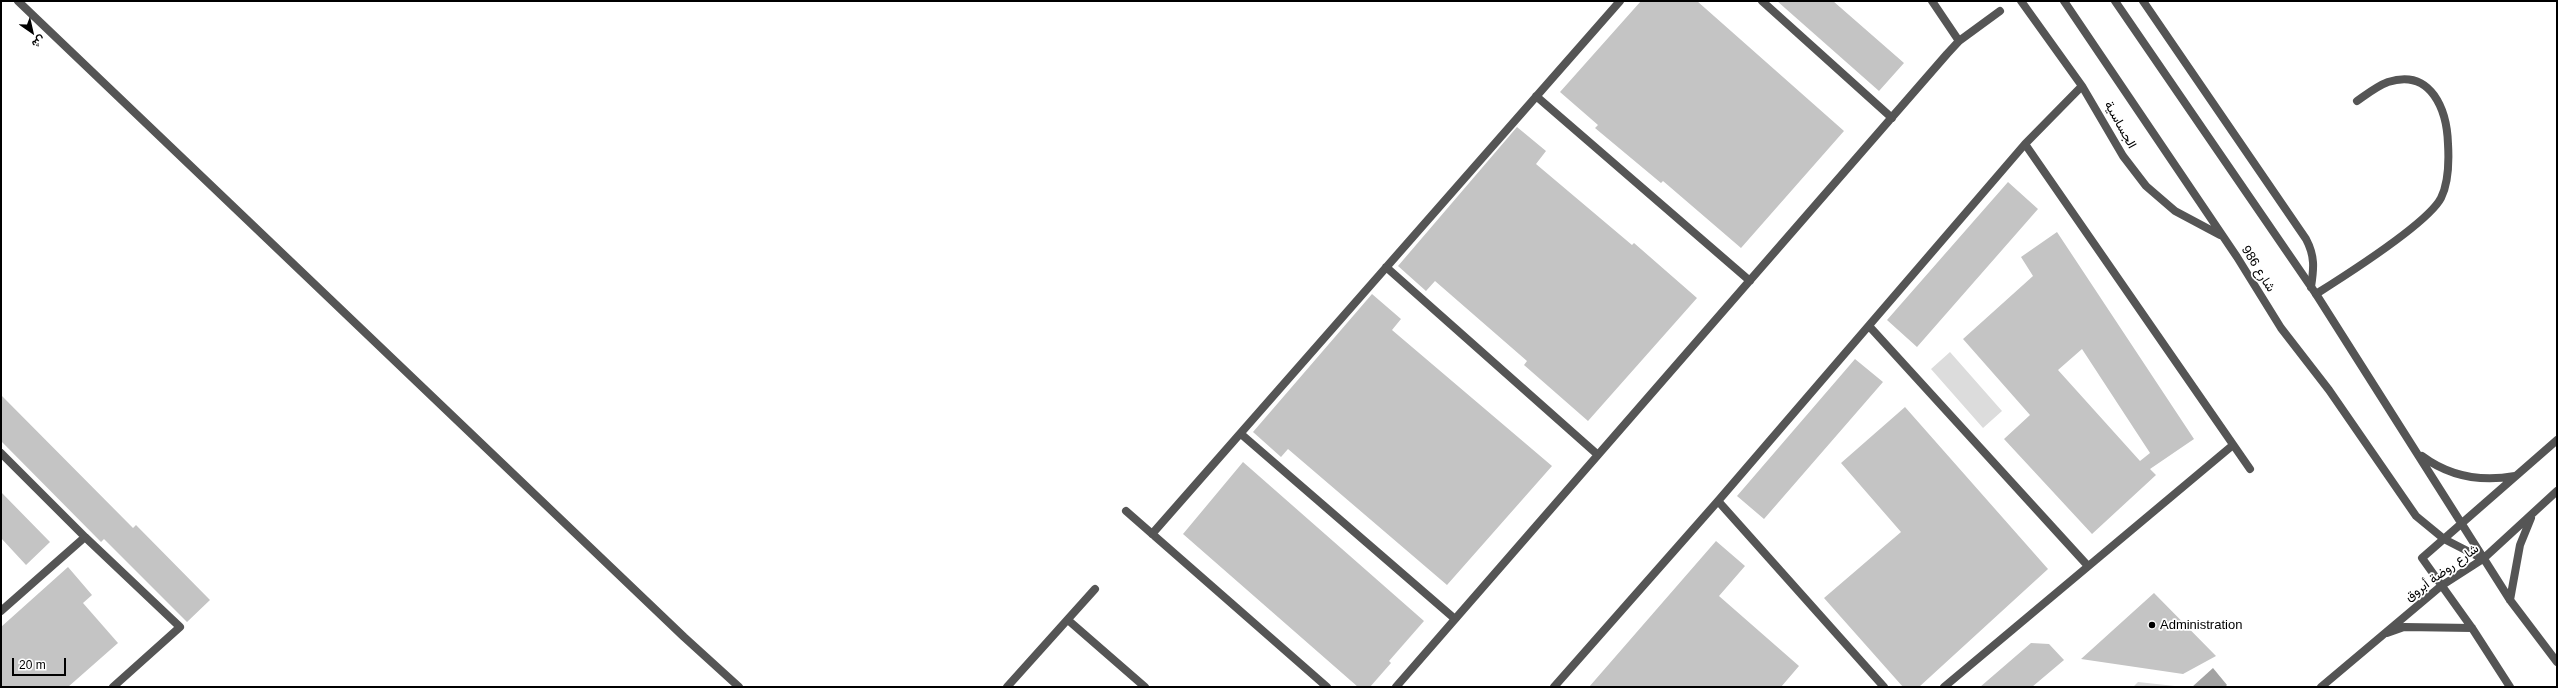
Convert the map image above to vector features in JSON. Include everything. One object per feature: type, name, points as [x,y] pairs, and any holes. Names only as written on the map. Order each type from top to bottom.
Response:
[{"type":"street","points":[[18,1],[678,631],[739,687]]},
{"type":"street","points":[[1152,534],[1620,1]]},
{"type":"street","points":[[1762,1],[1892,118]]},
{"type":"street","points":[[1932,1],[1959,41]]},
{"type":"street","name":"الجساسية","points":[[2021,1],[2082,86],[2123,156],[2146,186],[2175,212],[2221,235]]},
{"type":"street","name":"شارع 986","points":[[2064,1],[2248,274],[2281,328],[2329,390],[2416,516],[2444,539],[2483,560]]},
{"type":"street","points":[[2115,1],[2313,290],[2463,523],[2483,560],[2510,600],[2557,662]]},
{"type":"street","points":[[2143,1],[2306,239],[2312,251],[2314,264],[2313,290]]},
{"type":"street","points":[[1396,687],[1959,41],[2000,11]]},
{"type":"street","points":[[2313,290],[2350,272],[2430,212],[2441,198],[2446,182],[2448,151],[2446,120],[2441,104],[2430,90],[2414,82],[2397,80],[2381,85],[2357,101]]},
{"type":"street","points":[[1554,687],[1718,501],[2025,144],[2082,86]]},
{"type":"street","points":[[1536,96],[1750,281]]},
{"type":"street","points":[[2025,144],[2250,469]]},
{"type":"street","points":[[1386,267],[1598,455]]},
{"type":"street","points":[[1869,326],[2088,566]]},
{"type":"street","points":[[1241,434],[1455,619]]},
{"type":"street","name":"شارع روضة أبروق","points":[[2441,586],[2422,558],[2557,440]]},
{"type":"street","points":[[1944,687],[2233,445]]},
{"type":"street","points":[[2418,452],[2443,469],[2457,474],[2487,479],[2516,476]]},
{"type":"street","points":[[1,453],[85,537],[180,627],[113,687]]},
{"type":"street","name":"شارع روضة أبروق","points":[[2321,687],[2441,586],[2483,560],[2557,491]]},
{"type":"street","points":[[1718,501],[1884,687]]},
{"type":"street","points":[[2510,600],[2523,532],[2535,511]]},
{"type":"street","points":[[1126,512],[1327,687]]},
{"type":"street","points":[[1,611],[85,537]]},
{"type":"street","points":[[2441,586],[2472,628],[2510,687]]},
{"type":"street","points":[[1007,687],[1095,589]]},
{"type":"street","points":[[1068,620],[1145,687]]},
{"type":"street","points":[[2382,635],[2404,627],[2472,628]]},
{"type":"shaded area","points":[[1950,352],[2002,411],[1983,428],[1931,369]]},
{"type":"shaded area","points":[[2213,668],[2227,685],[2225,687],[2192,687]]},
{"type":"shaded area","points":[[2138,682],[2175,686],[2133,687]]},
{"type":"building","points":[[1641,1],[1697,1],[1844,131],[1741,248],[1663,181],[1661,183],[1595,128],[1598,125],[1560,92]]},
{"type":"building","points":[[1777,1],[1833,1],[1904,63],[1879,91]]},
{"type":"building","points":[[1517,127],[1546,151],[1536,164],[1632,245],[1634,243],[1697,298],[1588,421],[1524,365],[1527,361],[1435,281],[1426,291],[1398,266]]},
{"type":"building","points":[[2008,182],[2038,209],[1917,347],[1887,320]]},
{"type":"building","points":[[2057,232],[2194,439],[2150,469],[2156,475],[2092,534],[2004,439],[2030,415],[1963,339],[2033,276],[2021,257]],"holes":[[[2082,349],[2150,453],[2140,461],[2058,370]]]},
{"type":"building","points":[[1372,294],[1401,319],[1392,330],[1552,466],[1447,585],[1288,449],[1281,457],[1253,432]]},
{"type":"building","points":[[1855,359],[1883,382],[1764,519],[1737,496]]},
{"type":"building","points":[[1,395],[133,528],[136,525],[210,600],[187,622],[104,539],[101,542],[1,441]]},
{"type":"building","points":[[1905,407],[2048,569],[1919,687],[1903,687],[1824,598],[1901,532],[1841,463]]},
{"type":"building","points":[[1243,462],[1424,621],[1389,661],[1391,663],[1370,687],[1358,687],[1183,534]]},
{"type":"building","points":[[1,492],[50,542],[26,565],[1,538]]},
{"type":"building","points":[[1716,541],[1745,566],[1719,596],[1799,666],[1781,687],[1589,687]]},
{"type":"building","points":[[68,567],[92,595],[83,603],[118,643],[68,687],[1,687],[1,627]]},
{"type":"building","name":"Administration","points":[[2154,593],[2216,656],[2183,674],[2081,659]]},
{"type":"building","points":[[2031,643],[2049,644],[2064,660],[2032,687],[1980,687]]},
{"type":"place","name":"Administration","points":[[2152,625]]}]
